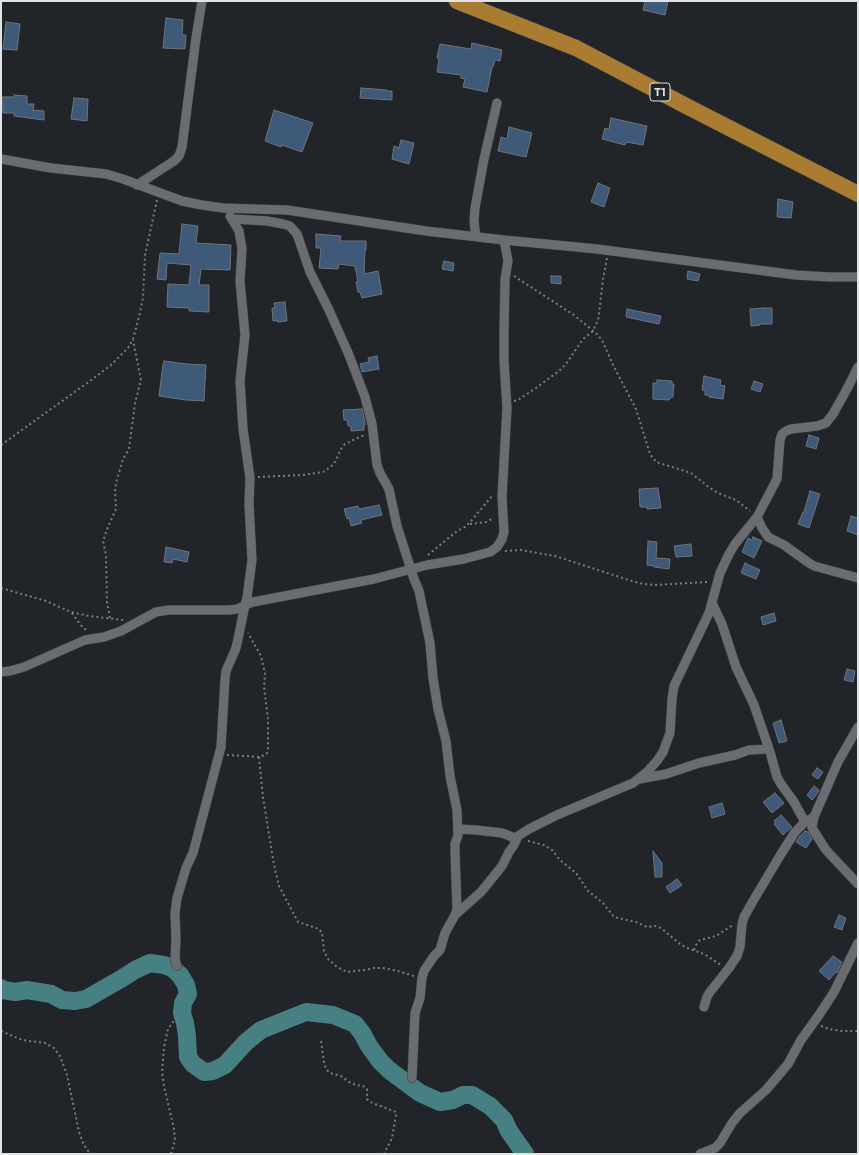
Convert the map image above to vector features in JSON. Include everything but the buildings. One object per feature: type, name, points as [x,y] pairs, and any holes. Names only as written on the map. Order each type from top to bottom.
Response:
[{"type":"highway","name":"T1","points":[[457,1],[576,48],[858,194]]},
{"type":"street","points":[[137,185],[174,161],[179,156],[182,147],[202,1]]},
{"type":"street","points":[[476,237],[474,221],[475,208],[484,159],[497,103]]},
{"type":"street","points":[[1,159],[51,168],[106,174],[182,201],[223,208],[287,210],[411,229],[612,251],[796,275],[858,277]]},
{"type":"street","points":[[177,966],[175,959],[175,913],[177,898],[186,868],[193,853],[219,754],[222,738],[223,698],[226,671],[236,648],[249,586],[252,560],[249,504],[250,478],[243,429],[240,381],[245,335],[240,281],[242,249],[239,231],[233,219],[223,208]]},
{"type":"street","points":[[233,219],[283,224],[290,226],[297,234],[310,272],[349,355],[365,397],[372,424],[377,465],[388,489],[397,526],[414,568],[430,643],[438,709],[446,741],[450,776],[457,810],[458,829],[455,852],[457,909],[445,933],[440,950],[424,971],[422,978],[420,998],[415,1013],[412,1078]]},
{"type":"street","points":[[1,672],[24,667],[81,642],[104,637],[121,631],[156,612],[169,610],[237,609],[253,602],[374,579],[414,568],[464,560],[490,552],[497,547],[504,532],[503,476],[506,401],[504,361],[506,271],[508,261],[504,240]]},
{"type":"street","points":[[455,915],[482,892],[502,866],[517,838],[529,829],[633,783],[647,772],[657,761],[663,752],[670,733],[674,686],[709,612],[719,576],[729,554],[735,544],[757,517],[777,479],[780,440],[782,434],[791,429],[817,426],[826,422],[836,408],[858,367]]},
{"type":"street","points":[[757,517],[768,537],[784,545],[809,563],[814,566],[858,578]]},
{"type":"street","points":[[712,603],[722,624],[736,666],[754,705],[780,784],[794,802],[805,822]]},
{"type":"street","points":[[858,727],[838,762],[812,821],[812,828],[826,850],[858,884]]},
{"type":"street","points":[[638,779],[666,774],[699,763],[735,755],[749,750],[769,749]]},
{"type":"street","points":[[704,1007],[710,992],[737,956],[744,917],[795,832],[805,822],[814,817]]},
{"type":"street","points":[[458,829],[502,833],[517,838]]},
{"type":"street","points":[[700,1154],[715,1148],[720,1143],[740,1113],[766,1090],[791,1060],[801,1040],[834,992],[858,943]]},
{"type":"path","points":[[1,445],[111,365],[128,348],[133,339],[139,317],[145,255],[158,193]]},
{"type":"path","points":[[506,401],[518,400],[554,374],[566,364],[583,339],[593,331],[599,314],[607,260],[612,251]]},
{"type":"path","points":[[506,271],[574,315],[593,331],[603,342],[636,409],[653,460],[663,465],[691,472],[710,488],[736,500],[757,517]]},
{"type":"path","points":[[110,618],[107,602],[106,555],[103,541],[116,509],[116,483],[123,459],[129,449],[135,403],[140,380],[133,339]]},
{"type":"path","points":[[250,478],[303,475],[323,472],[333,465],[345,444],[363,436],[372,424]]},
{"type":"path","points":[[414,568],[457,531],[468,524],[492,496],[503,476]]},
{"type":"path","points":[[468,524],[486,522],[503,512]]},
{"type":"path","points":[[490,552],[521,550],[555,556],[635,582],[655,585],[708,582],[719,576]]},
{"type":"path","points":[[1,588],[46,601],[71,612],[89,616],[118,619],[133,624]]},
{"type":"path","points":[[71,612],[84,629],[104,637]]},
{"type":"path","points":[[219,754],[259,757],[265,755],[268,749],[268,719],[264,687],[265,672],[261,656],[256,646],[241,624]]},
{"type":"path","points":[[259,757],[263,797],[274,866],[279,886],[298,922],[319,929],[322,933],[324,951],[328,959],[337,967],[347,972],[383,968],[422,978]]},
{"type":"path","points":[[517,838],[536,842],[552,850],[560,860],[576,873],[588,890],[603,903],[614,917],[636,922],[647,927],[656,926],[661,928],[680,944],[710,957],[727,970]]},
{"type":"path","points":[[694,950],[700,940],[716,936],[744,917]]},
{"type":"path","points":[[171,1154],[175,1140],[174,1129],[162,1072],[164,1047],[168,1029],[179,1016]]},
{"type":"path","points":[[812,1023],[829,1029],[858,1031]]},
{"type":"path","points":[[1,1031],[22,1040],[45,1043],[54,1048],[60,1056],[67,1075],[79,1132],[87,1150],[92,1154]]},
{"type":"path","points":[[321,1041],[324,1062],[326,1069],[330,1073],[341,1076],[356,1085],[363,1086],[367,1089],[367,1099],[370,1102],[396,1112],[392,1138],[384,1154]]},
{"type":"waterway","points":[[1,988],[3,990],[15,992],[27,990],[51,994],[62,1000],[75,1001],[86,999],[135,970],[150,963],[172,968],[180,975],[186,985],[188,994],[183,1003],[182,1013],[187,1036],[188,1057],[193,1064],[204,1072],[213,1071],[225,1065],[246,1042],[261,1030],[306,1012],[333,1015],[355,1024],[380,1061],[389,1070],[420,1093],[440,1102],[453,1100],[463,1095],[472,1095],[490,1106],[504,1120],[509,1131],[525,1154]]}]
